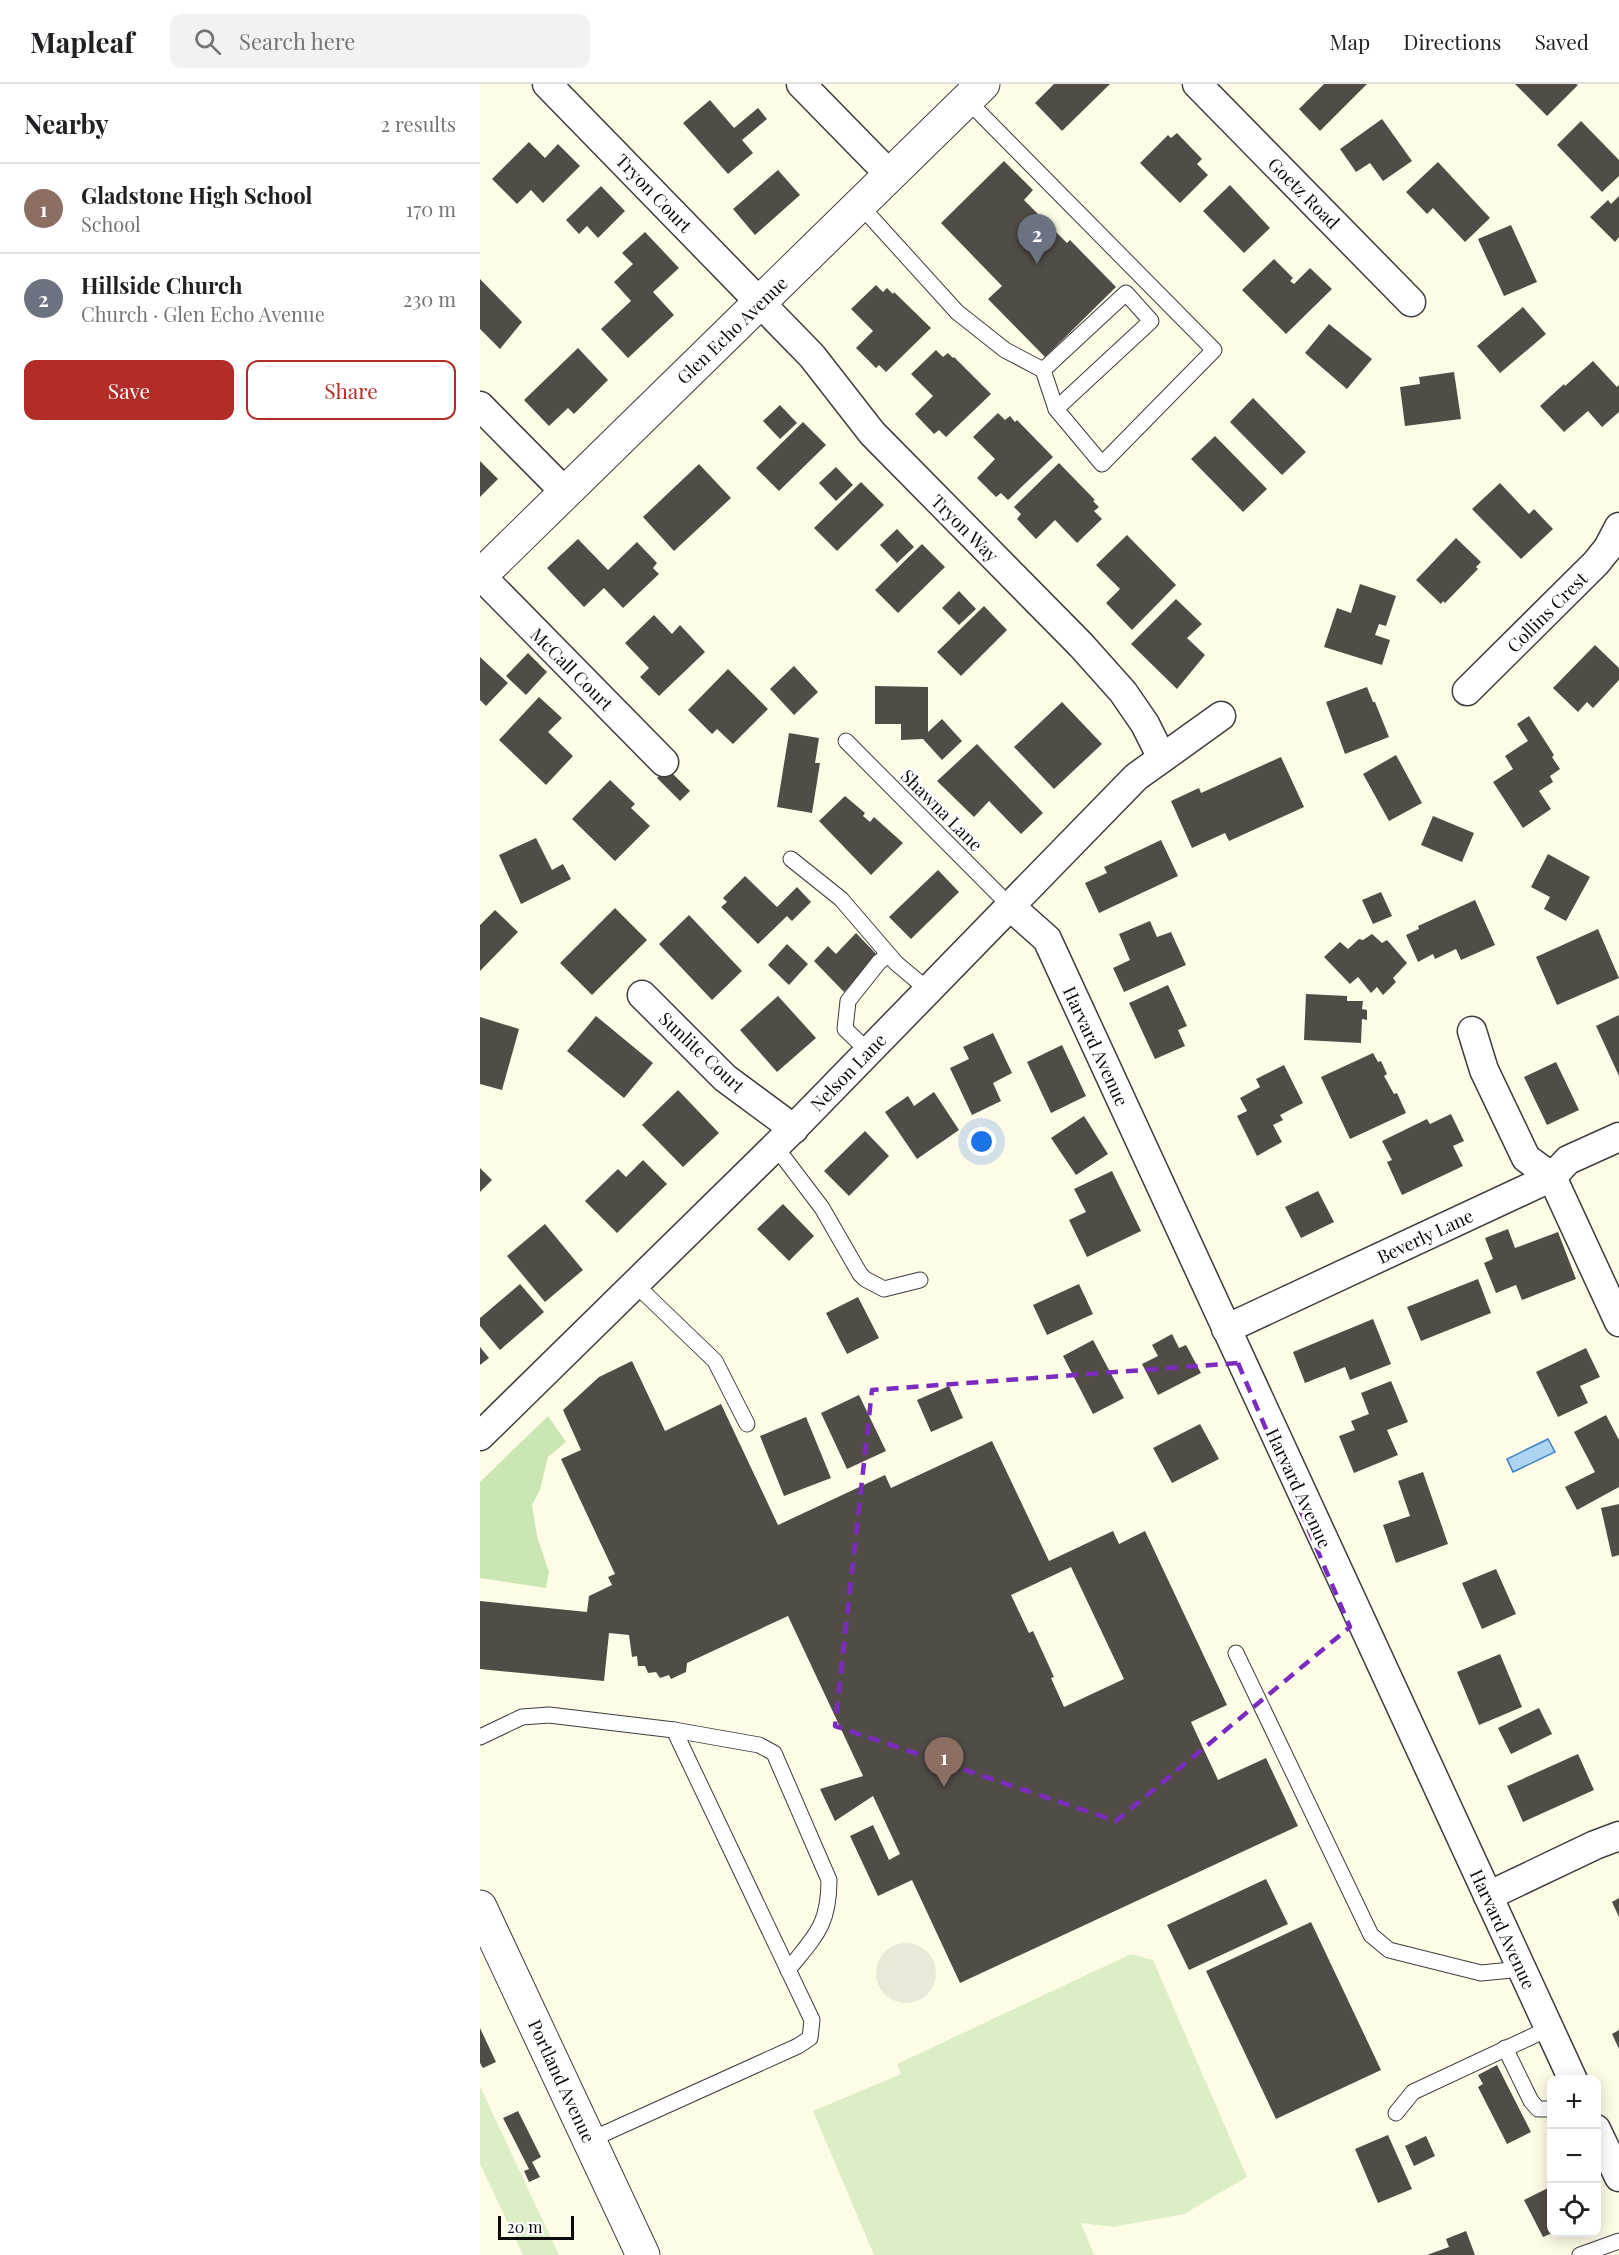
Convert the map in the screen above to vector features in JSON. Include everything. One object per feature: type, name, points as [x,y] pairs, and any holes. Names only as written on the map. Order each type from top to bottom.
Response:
[{"type":"street","name":"Tryon Court","points":[[547,84],[761,302]]},
{"type":"street","points":[[801,84],[890,175]]},
{"type":"street","name":"Goetz Road","points":[[1197,84],[1411,302]]},
{"type":"street","name":"Glen Echo Avenue","points":[[480,575],[975,92]]},
{"type":"street","name":"Tryon Way","points":[[761,302],[812,356],[872,433],[1073,637],[1123,692],[1145,724],[1162,758]]},
{"type":"street","points":[[480,406],[564,492]]},
{"type":"street","name":"Collins Crest","points":[[1467,691],[1596,563],[1608,548],[1619,527]]},
{"type":"street","name":"McCall Court","points":[[480,575],[664,762]]},
{"type":"street","name":"Nelson Lane","points":[[480,1436],[784,1137],[1136,777],[1221,716]]},
{"type":"street","name":"Harvard Avenue","points":[[1011,907],[1047,939],[1571,2075]]},
{"type":"street","name":"Sunlite Court","points":[[642,995],[784,1137]]},
{"type":"street","points":[[1472,1031],[1484,1070],[1526,1158],[1552,1177],[1619,1322]]},
{"type":"street","name":"Beverly Lane","points":[[1226,1329],[1552,1177],[1568,1160],[1619,1137]]},
{"type":"street","points":[[1488,1896],[1595,1845],[1619,1836]]},
{"type":"street","name":"Portland Avenue","points":[[480,1907],[643,2255]]},
{"type":"street","points":[[1601,2139],[1619,2177]]},
{"type":"lane","points":[[860,205],[957,312],[1005,350],[1043,369],[1056,409],[1102,464],[1214,350],[975,92]]},
{"type":"lane","points":[[1043,369],[1126,293],[1151,321],[1056,409]]},
{"type":"lane","name":"Shawna Lane","points":[[846,741],[1011,907]]},
{"type":"lane","points":[[791,859],[841,899],[888,955],[928,990]]},
{"type":"lane","points":[[868,1051],[845,1029],[848,1001],[879,962],[888,955]]},
{"type":"lane","points":[[784,1137],[822,1208],[865,1279],[884,1289],[920,1280]]},
{"type":"lane","points":[[635,1284],[715,1361],[747,1424]]},
{"type":"lane","points":[[1236,1653],[1371,1935],[1389,1950],[1480,1973],[1522,1969]]},
{"type":"lane","points":[[480,1737],[522,1717],[549,1715],[674,1730],[759,1745],[774,1753],[829,1880],[829,1902],[822,1926],[788,1970]]},
{"type":"lane","points":[[590,2140],[798,2046],[810,2038],[812,2020],[674,1730]]},
{"type":"lane","points":[[1396,2113],[1413,2092],[1550,2028]]},
{"type":"lane","points":[[1505,2048],[1531,2101],[1538,2109],[1547,2109]]},
{"type":"lane","points":[[1580,2255],[1619,2241]]},
{"type":"highlighted area","points":[[1238,1363],[1350,1627],[1116,1821],[835,1726],[872,1390]]},
{"type":"green space","points":[[548,1416],[566,1442],[548,1457],[540,1490],[532,1505],[537,1536],[549,1572],[546,1588],[480,1578],[480,1482]]},
{"type":"green space","points":[[1131,1954],[1153,1960],[1247,2177],[1184,2214],[1113,2227],[1081,2223],[1094,2255],[874,2255],[813,2111],[901,2074],[897,2064]]},
{"type":"green space","points":[[480,2086],[559,2255],[523,2255],[480,2164]]},
{"type":"shaded area","points":[[900,1943],[912,1943],[923,1948],[931,1956],[936,1973],[934,1985],[923,1998],[912,2003],[900,2003],[889,1998],[881,1990],[876,1979],[876,1967],[881,1956],[889,1948]]},
{"type":"water","points":[[1548,1439],[1555,1452],[1513,1472],[1507,1459]]},
{"type":"building","points":[[1054,84],[1110,84],[1062,131],[1035,103]]},
{"type":"building","points":[[1324,84],[1367,84],[1320,131],[1299,109]]},
{"type":"building","points":[[1515,84],[1576,84],[1578,85],[1547,116]]},
{"type":"building","points":[[710,100],[734,128],[758,108],[767,119],[742,140],[753,153],[728,174],[683,123]]},
{"type":"building","points":[[1382,119],[1412,161],[1383,181],[1370,163],[1356,172],[1340,149]]},
{"type":"building","points":[[1581,121],[1619,160],[1619,176],[1602,192],[1557,145]]},
{"type":"building","points":[[1177,133],[1202,159],[1197,164],[1208,175],[1180,203],[1140,163],[1168,135],[1171,138]]},
{"type":"building","points":[[529,142],[545,158],[558,144],[580,166],[543,203],[531,190],[517,204],[492,179]]},
{"type":"building","points":[[1004,161],[1033,190],[1024,200],[1067,243],[1070,240],[1116,287],[1045,357],[988,299],[1002,286],[941,223]]},
{"type":"building","points":[[1438,162],[1490,218],[1465,242],[1433,208],[1427,214],[1406,192]]},
{"type":"building","points":[[778,170],[800,195],[755,235],[733,209]]},
{"type":"building","points":[[1230,185],[1270,228],[1244,253],[1203,211]]},
{"type":"building","points":[[601,186],[625,211],[598,238],[587,226],[579,234],[566,220]]},
{"type":"building","points":[[1619,196],[1619,237],[1615,242],[1590,217],[1608,200],[1611,204]]},
{"type":"building","points":[[1511,225],[1537,282],[1504,296],[1478,239]]},
{"type":"building","points":[[645,232],[679,268],[653,292],[674,315],[628,358],[601,329],[631,301],[614,282],[633,264],[622,253]]},
{"type":"building","points":[[1274,259],[1293,278],[1290,281],[1294,284],[1310,268],[1332,289],[1286,334],[1242,290]]},
{"type":"building","points":[[480,279],[522,322],[500,349],[480,329]]},
{"type":"building","points":[[876,285],[883,292],[887,288],[893,294],[894,292],[931,328],[886,372],[879,365],[876,368],[856,348],[873,331],[851,309]]},
{"type":"building","points":[[1523,307],[1546,334],[1500,373],[1477,346]]},
{"type":"building","points":[[1329,324],[1372,359],[1347,389],[1305,353]]},
{"type":"building","points":[[578,348],[608,380],[574,414],[568,408],[549,426],[524,400]]},
{"type":"building","points":[[936,350],[943,357],[948,353],[954,357],[991,394],[946,437],[939,430],[934,434],[915,414],[933,396],[911,374]]},
{"type":"building","points":[[1593,361],[1617,387],[1619,385],[1619,412],[1602,427],[1588,411],[1564,432],[1540,406]]},
{"type":"building","points":[[1454,372],[1461,419],[1405,426],[1400,387],[1420,384],[1419,377]]},
{"type":"building","points":[[1253,398],[1306,452],[1282,475],[1230,422]]},
{"type":"building","points":[[780,405],[797,423],[780,439],[763,421]]},
{"type":"building","points":[[998,413],[1005,420],[1010,416],[1015,422],[1017,420],[1053,457],[1008,500],[1001,493],[996,497],[977,478],[995,459],[973,437]]},
{"type":"building","points":[[803,422],[826,445],[779,491],[756,468]]},
{"type":"building","points":[[1215,436],[1267,489],[1243,512],[1191,459]]},
{"type":"building","points":[[480,461],[498,479],[480,497]]},
{"type":"building","points":[[1059,463],[1095,500],[1093,501],[1099,507],[1094,511],[1102,519],[1077,543],[1055,520],[1036,539],[1017,519],[1021,514],[1014,507]]},
{"type":"building","points":[[699,464],[731,498],[674,551],[643,517]]},
{"type":"building","points":[[836,467],[853,485],[836,501],[819,483]]},
{"type":"building","points":[[861,482],[884,505],[837,551],[814,528]]},
{"type":"building","points":[[1500,483],[1529,514],[1534,509],[1553,529],[1521,559],[1472,509]]},
{"type":"building","points":[[897,529],[914,547],[897,563],[880,545]]},
{"type":"building","points":[[1127,535],[1176,585],[1132,630],[1106,603],[1120,589],[1096,565]]},
{"type":"building","points":[[1456,538],[1481,562],[1476,567],[1478,569],[1445,603],[1443,601],[1441,604],[1416,580]]},
{"type":"building","points":[[578,539],[608,570],[637,542],[657,563],[653,568],[659,574],[623,608],[604,588],[584,607],[547,568]]},
{"type":"building","points":[[922,544],[945,567],[898,613],[875,590]]},
{"type":"building","points":[[1360,584],[1396,596],[1386,626],[1379,624],[1375,635],[1390,640],[1382,665],[1324,647],[1337,608],[1351,613]]},
{"type":"building","points":[[959,591],[976,609],[959,625],[942,608]]},
{"type":"building","points":[[1176,599],[1202,624],[1187,638],[1205,655],[1177,689],[1131,644]]},
{"type":"building","points":[[984,606],[1007,630],[961,676],[937,652]]},
{"type":"building","points":[[654,615],[672,634],[680,625],[705,652],[659,696],[640,677],[649,668],[625,643]]},
{"type":"building","points":[[1595,645],[1619,668],[1619,680],[1593,708],[1587,702],[1578,712],[1553,688]]},
{"type":"building","points":[[528,653],[547,672],[526,695],[506,676]]},
{"type":"building","points":[[480,657],[508,683],[486,706],[480,700]]},
{"type":"building","points":[[794,666],[818,692],[794,715],[770,689]]},
{"type":"building","points":[[728,669],[768,709],[733,744],[717,729],[712,734],[688,710]]},
{"type":"building","points":[[875,686],[928,687],[928,732],[942,719],[962,741],[942,760],[923,739],[901,740],[901,724],[875,724]]},
{"type":"building","points":[[1367,687],[1389,737],[1345,754],[1326,702]]},
{"type":"building","points":[[539,697],[562,718],[548,732],[573,756],[546,785],[499,740]]},
{"type":"building","points":[[1062,702],[1102,744],[1054,789],[1014,747]]},
{"type":"building","points":[[1529,716],[1554,755],[1552,757],[1560,769],[1550,776],[1553,782],[1539,791],[1551,809],[1523,828],[1493,782],[1513,769],[1505,756],[1528,741],[1517,724]]},
{"type":"building","points":[[789,733],[819,738],[815,763],[820,763],[812,813],[777,807]]},
{"type":"building","points":[[977,744],[1043,813],[1021,834],[989,801],[974,817],[937,781]]},
{"type":"building","points":[[1396,755],[1422,803],[1389,821],[1363,774]]},
{"type":"building","points":[[1281,757],[1304,807],[1229,841],[1225,833],[1192,848],[1171,801],[1199,788],[1201,793]]},
{"type":"building","points":[[667,768],[690,791],[680,801],[657,778]]},
{"type":"building","points":[[610,780],[635,804],[631,808],[650,826],[615,861],[572,819]]},
{"type":"building","points":[[845,796],[865,813],[863,816],[870,822],[874,817],[903,843],[871,875],[819,821]]},
{"type":"building","points":[[1433,816],[1474,833],[1462,862],[1421,845]]},
{"type":"building","points":[[536,838],[552,870],[563,864],[571,879],[521,904],[499,855]]},
{"type":"building","points":[[1161,840],[1178,876],[1099,913],[1085,883],[1107,873],[1104,867]]},
{"type":"building","points":[[1548,854],[1590,877],[1566,921],[1544,909],[1550,897],[1531,887]]},
{"type":"building","points":[[938,870],[959,892],[911,939],[889,917]]},
{"type":"building","points":[[745,876],[777,907],[797,887],[811,902],[792,921],[787,916],[758,944],[721,907],[727,902],[723,898]]},
{"type":"building","points":[[1381,892],[1392,916],[1373,924],[1362,900]]},
{"type":"building","points":[[1475,900],[1495,945],[1461,960],[1456,949],[1435,959],[1433,954],[1418,962],[1406,935],[1419,929],[1418,926]]},
{"type":"building","points":[[615,908],[647,940],[592,995],[560,963]]},
{"type":"building","points":[[495,910],[518,932],[480,971],[480,925]]},
{"type":"building","points":[[689,915],[742,971],[712,1000],[659,944]]},
{"type":"building","points":[[1150,921],[1157,937],[1171,932],[1186,965],[1124,992],[1113,968],[1130,960],[1119,934]]},
{"type":"building","points":[[1598,929],[1619,978],[1557,1005],[1536,957]]},
{"type":"building","points":[[856,933],[879,957],[844,992],[814,961],[828,946],[836,954]]},
{"type":"building","points":[[1372,934],[1382,943],[1387,940],[1407,963],[1393,978],[1396,982],[1383,995],[1377,987],[1371,993],[1358,977],[1350,984],[1324,957],[1340,942],[1348,949],[1359,939],[1363,940]]},
{"type":"building","points":[[787,944],[808,964],[789,985],[768,965]]},
{"type":"building","points":[[1168,985],[1187,1026],[1178,1030],[1185,1046],[1155,1059],[1129,1003]]},
{"type":"building","points":[[1306,994],[1347,996],[1347,1001],[1363,1001],[1362,1009],[1367,1010],[1367,1020],[1362,1019],[1361,1043],[1304,1040]]},
{"type":"building","points":[[778,996],[816,1038],[777,1072],[740,1030]]},
{"type":"building","points":[[1619,1015],[1619,1076],[1596,1026]]},
{"type":"building","points":[[596,1016],[653,1063],[624,1098],[567,1051]]},
{"type":"building","points":[[480,1017],[519,1029],[502,1090],[480,1084]]},
{"type":"building","points":[[993,1033],[1012,1073],[993,1083],[1001,1101],[972,1115],[950,1068],[969,1059],[963,1047]]},
{"type":"building","points":[[1062,1045],[1086,1096],[1051,1113],[1027,1062]]},
{"type":"building","points":[[1373,1053],[1378,1062],[1381,1061],[1387,1074],[1384,1076],[1394,1094],[1397,1093],[1406,1113],[1350,1139],[1321,1077]]},
{"type":"building","points":[[1556,1062],[1579,1110],[1547,1125],[1524,1077]]},
{"type":"building","points":[[1284,1065],[1303,1103],[1280,1115],[1283,1120],[1273,1125],[1282,1142],[1257,1156],[1237,1116],[1247,1111],[1240,1098],[1260,1087],[1256,1079]]},
{"type":"building","points":[[678,1090],[719,1133],[683,1167],[642,1125]]},
{"type":"building","points":[[934,1092],[959,1130],[917,1159],[885,1112],[908,1096],[914,1106]]},
{"type":"building","points":[[1451,1114],[1464,1141],[1453,1146],[1463,1166],[1402,1195],[1387,1162],[1392,1160],[1382,1141],[1427,1119],[1430,1124]]},
{"type":"building","points":[[1084,1116],[1108,1154],[1076,1175],[1051,1138]]},
{"type":"building","points":[[865,1131],[889,1156],[849,1196],[824,1171]]},
{"type":"building","points":[[643,1160],[667,1184],[617,1233],[585,1201],[618,1169],[626,1177]]},
{"type":"building","points":[[480,1168],[492,1180],[480,1192]]},
{"type":"building","points":[[1112,1171],[1141,1231],[1087,1257],[1069,1220],[1086,1212],[1074,1189]]},
{"type":"building","points":[[1318,1191],[1334,1222],[1301,1238],[1285,1207]]},
{"type":"building","points":[[783,1204],[814,1236],[789,1261],[757,1229]]},
{"type":"building","points":[[545,1224],[583,1270],[545,1302],[507,1256]]},
{"type":"building","points":[[1508,1229],[1515,1248],[1558,1232],[1576,1279],[1522,1300],[1516,1285],[1496,1293],[1484,1263],[1493,1259],[1485,1238]]},
{"type":"building","points":[[1478,1279],[1491,1313],[1421,1341],[1407,1307]]},
{"type":"building","points":[[520,1284],[544,1312],[500,1350],[480,1326],[480,1318]]},
{"type":"building","points":[[1079,1284],[1093,1314],[1047,1335],[1033,1305]]},
{"type":"building","points":[[858,1297],[879,1338],[847,1354],[826,1313]]},
{"type":"building","points":[[1373,1319],[1391,1364],[1350,1380],[1345,1367],[1305,1383],[1293,1352]]},
{"type":"building","points":[[1172,1334],[1179,1348],[1186,1345],[1201,1373],[1158,1395],[1142,1364],[1158,1356],[1152,1345]]},
{"type":"building","points":[[1093,1340],[1124,1398],[1093,1414],[1063,1356]]},
{"type":"building","points":[[480,1347],[489,1358],[480,1365]]},
{"type":"building","points":[[1586,1348],[1600,1377],[1580,1386],[1588,1403],[1558,1417],[1536,1372]]},
{"type":"building","points":[[632,1361],[665,1431],[721,1404],[778,1525],[885,1475],[891,1488],[992,1441],[1049,1561],[1113,1531],[1119,1544],[1145,1531],[1227,1705],[1191,1722],[1218,1780],[1266,1758],[1298,1826],[960,1983],[912,1880],[878,1896],[850,1836],[873,1825],[889,1860],[900,1854],[873,1796],[835,1821],[820,1789],[863,1776],[788,1616],[687,1663],[686,1672],[671,1679],[669,1675],[660,1678],[656,1672],[648,1673],[645,1666],[638,1666],[637,1656],[632,1657],[629,1635],[609,1633],[604,1681],[480,1669],[480,1601],[587,1612],[589,1596],[612,1585],[608,1577],[615,1574],[561,1459],[581,1450],[563,1410],[599,1377]],"holes":[[[1071,1567],[1124,1679],[1064,1707],[1051,1678],[1054,1677],[1033,1631],[1029,1633],[1011,1595]]]},
{"type":"building","points":[[1391,1381],[1408,1422],[1387,1430],[1398,1455],[1354,1473],[1339,1436],[1355,1430],[1351,1421],[1369,1414],[1361,1393]]},
{"type":"building","points":[[949,1386],[963,1418],[931,1432],[917,1400]]},
{"type":"building","points":[[859,1395],[886,1451],[847,1469],[821,1413]]},
{"type":"building","points":[[1606,1415],[1619,1440],[1619,1487],[1577,1510],[1565,1487],[1595,1472],[1574,1432]]},
{"type":"building","points":[[806,1417],[831,1478],[784,1496],[760,1436]]},
{"type":"building","points":[[1200,1424],[1219,1459],[1172,1483],[1153,1448]]},
{"type":"building","points":[[1423,1472],[1448,1544],[1396,1563],[1383,1525],[1410,1516],[1398,1481]]},
{"type":"building","points":[[1619,1504],[1619,1555],[1612,1557],[1601,1508]]},
{"type":"building","points":[[1496,1569],[1516,1614],[1482,1629],[1462,1583]]},
{"type":"building","points":[[1500,1654],[1522,1707],[1479,1725],[1457,1672]]},
{"type":"building","points":[[1539,1708],[1552,1734],[1511,1754],[1498,1728]]},
{"type":"building","points":[[1578,1754],[1594,1790],[1523,1822],[1507,1786]]},
{"type":"building","points":[[1266,1879],[1288,1924],[1189,1970],[1167,1925]]},
{"type":"building","points":[[1619,1898],[1619,1917],[1612,1902]]},
{"type":"building","points":[[1311,1922],[1381,2070],[1276,2119],[1206,1971]]},
{"type":"building","points":[[480,2028],[496,2062],[483,2068],[480,2063]]},
{"type":"building","points":[[1619,2030],[1619,2049],[1612,2034]]},
{"type":"building","points":[[1497,2065],[1531,2132],[1507,2144],[1478,2087],[1483,2084],[1478,2075]]},
{"type":"building","points":[[518,2111],[541,2157],[532,2162],[540,2177],[529,2182],[524,2171],[529,2169],[503,2118]]},
{"type":"building","points":[[1388,2135],[1412,2189],[1378,2203],[1355,2149]]},
{"type":"building","points":[[1426,2136],[1435,2156],[1414,2166],[1405,2146]]},
{"type":"building","points":[[1547,2188],[1547,2235],[1543,2237],[1524,2200]]},
{"type":"building","points":[[1466,2231],[1475,2255],[1427,2255],[1449,2247],[1446,2239]]},
{"type":"place","name":"Hillside Church","points":[[1037,264]]},
{"type":"place","name":"Gladstone High School","points":[[944,1787]]}]
